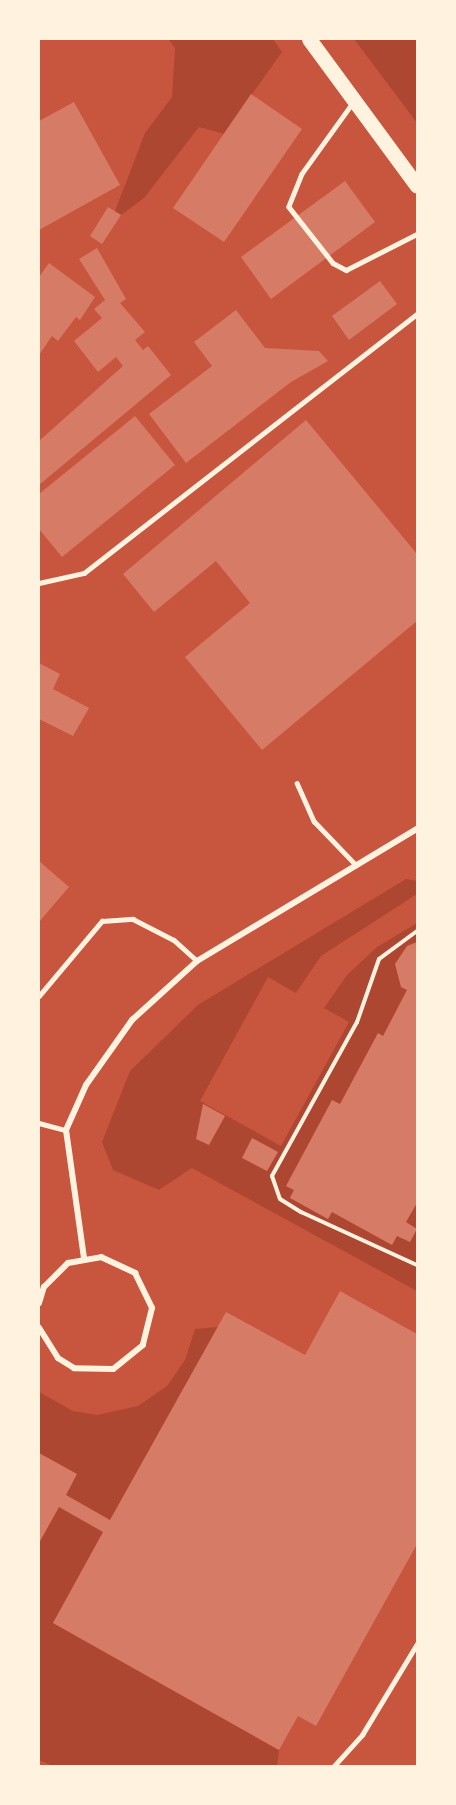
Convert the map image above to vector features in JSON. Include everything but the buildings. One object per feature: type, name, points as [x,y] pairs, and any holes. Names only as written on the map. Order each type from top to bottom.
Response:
[{"type":"main road","points":[[309,39],[417,186]]},
{"type":"street","points":[[84,1257],[66,1130],[86,1085],[132,1020],[197,961],[417,829]]},
{"type":"street","points":[[39,1303],[54,1274],[84,1257],[120,1262],[147,1289],[152,1308],[143,1345],[112,1368],[94,1371],[58,1358],[39,1326]]},
{"type":"lane","points":[[355,100],[302,174],[289,207],[333,263],[346,270],[417,234]]},
{"type":"lane","points":[[39,584],[84,573],[417,314]]},
{"type":"lane","points":[[297,783],[314,821],[356,865]]},
{"type":"lane","points":[[39,996],[102,921],[133,919],[174,940],[197,961]]},
{"type":"lane","points":[[39,1123],[66,1130]]},
{"type":"lane","points":[[334,1766],[362,1735],[417,1644]]},
{"type":"path","points":[[417,931],[380,959],[357,1022],[272,1176],[280,1199],[301,1212],[417,1264]]},
{"type":"shaded area","points":[[168,39],[273,39],[282,52],[224,134],[199,127],[144,198],[121,215],[115,211],[145,133],[172,97],[175,48]]},
{"type":"shaded area","points":[[354,39],[417,39],[417,123]]},
{"type":"shaded area","points":[[406,879],[417,881],[417,894],[321,956],[296,993],[268,977],[200,1101],[281,1146],[349,1022],[324,1008],[347,975],[377,947],[417,923],[417,1291],[192,1168],[159,1190],[113,1170],[102,1142],[130,1071],[198,1005]]},
{"type":"shaded area","points":[[218,1327],[53,1623],[279,1750],[277,1766],[53,1766],[39,1760],[39,1392],[73,1411],[97,1415],[138,1406],[167,1386],[185,1360],[195,1329]]}]
